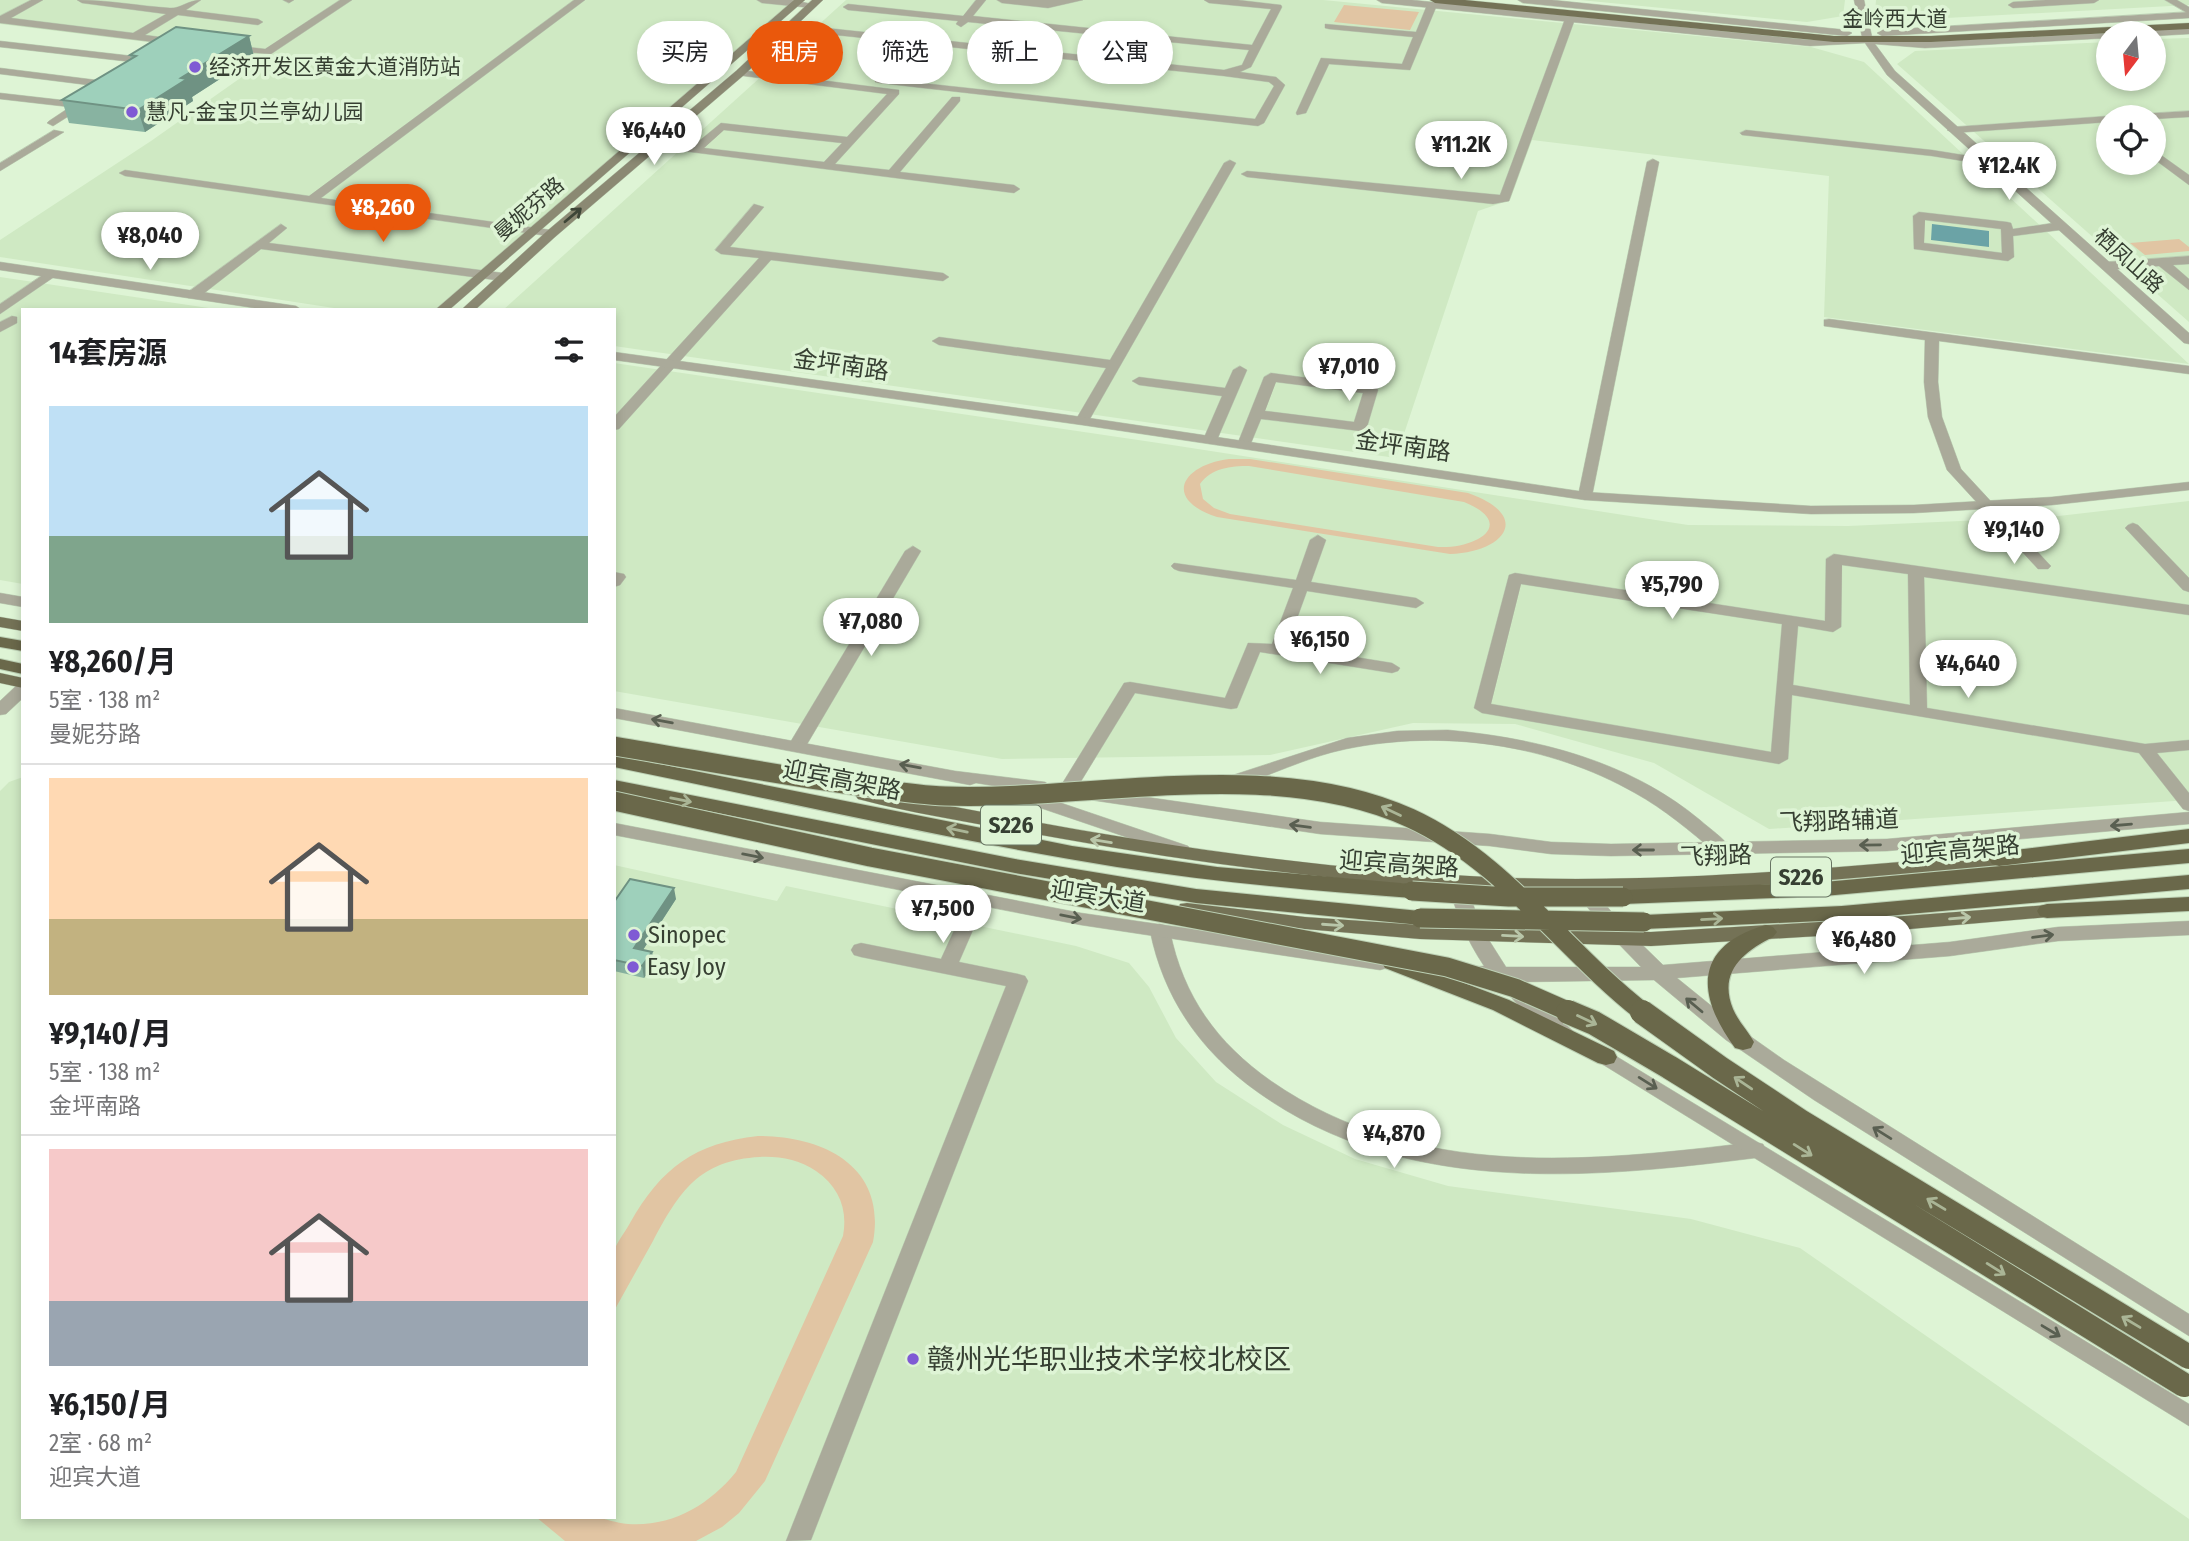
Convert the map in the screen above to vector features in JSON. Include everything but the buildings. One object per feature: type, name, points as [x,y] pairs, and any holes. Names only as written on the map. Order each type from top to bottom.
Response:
[{"type":"highway","points":[[0,642],[21,646]]},
{"type":"highway","points":[[0,664],[21,669]]},
{"type":"highway","points":[[616,746],[832,782],[942,796],[1038,796],[1195,785],[1263,785],[1324,791],[1380,806],[1435,831],[1480,860],[1527,900],[1592,968],[1627,999],[1696,1052],[1810,1127],[2189,1357]]},
{"type":"highway","name":"迎宾高架路","points":[[616,761],[1025,845],[1204,872],[1310,884],[1509,897],[1623,897],[1824,889],[2189,856]]},
{"type":"highway","name":"迎宾高架路","points":[[616,786],[1015,866],[1196,896],[1420,918],[1644,922],[1816,915],[2189,882]]},
{"type":"highway","points":[[616,801],[870,857],[1447,967],[1515,988],[1594,1023],[1637,1048],[2187,1387]]},
{"type":"highway","points":[[1999,859],[2189,836]]},
{"type":"highway","points":[[2047,911],[2189,904]]},
{"type":"highway","points":[[1192,910],[1295,933],[1403,966],[1501,1005],[1606,1057]]},
{"type":"highway","points":[[1743,1042],[1723,1016],[1718,1002],[1716,989],[1720,968],[1739,945],[1766,932]]},
{"type":"main road","name":"金岭西大道","points":[[1477,0],[1867,38],[2189,16]]},
{"type":"main road","name":"曼妮芬路","points":[[444,308],[798,2]]},
{"type":"main road","name":"曼妮芬路","points":[[795,21],[815,3]]},
{"type":"main road","name":"金岭西大道","points":[[1434,3],[1808,37],[1867,38],[2189,28]]},
{"type":"main road","name":"曼妮芬路","points":[[469,308],[551,233],[747,66]]},
{"type":"main road","points":[[0,622],[21,626]]},
{"type":"main road","points":[[0,678],[21,683]]},
{"type":"main road","name":"S226","points":[[655,753],[1033,830],[1209,859]]},
{"type":"main road","name":"迎宾大道","points":[[616,801],[1008,880],[1192,910],[1305,923],[1474,934]]},
{"type":"main road","name":"飞翔路","points":[[1209,859],[1412,879],[1579,884],[1816,877],[2189,843]]},
{"type":"main road","name":"S226","points":[[1474,934],[1623,938],[1766,932],[2189,898]]},
{"type":"street","points":[[1,20],[38,0]]},
{"type":"street","points":[[82,0],[258,22]]},
{"type":"street","points":[[134,37],[197,0]]},
{"type":"street","points":[[217,46],[267,52],[347,0]]},
{"type":"street","points":[[312,199],[580,0]]},
{"type":"street","points":[[762,0],[815,3]]},
{"type":"street","points":[[854,0],[848,7],[977,21]]},
{"type":"street","points":[[953,32],[981,0]]},
{"type":"street","points":[[1002,0],[1048,5],[1078,0]]},
{"type":"street","points":[[1209,0],[1277,7],[1246,67],[1224,73]]},
{"type":"street","points":[[1382,0],[1434,3],[1810,43],[1867,38],[1908,30],[2189,16]]},
{"type":"street","points":[[1523,0],[1804,27],[1925,45],[2096,36]]},
{"type":"street","points":[[1859,0],[1859,18],[1867,38]]},
{"type":"street","points":[[2013,2],[2094,0]]},
{"type":"street","points":[[2171,0],[2189,16]]},
{"type":"street","points":[[2013,2],[2034,24]]},
{"type":"street","points":[[1301,113],[1325,60],[1406,68],[1434,3]]},
{"type":"street","points":[[1247,174],[1410,193],[1493,200],[1505,198],[1570,19]]},
{"type":"street","points":[[1,20],[192,43]]},
{"type":"street","points":[[1329,26],[1420,35]]},
{"type":"street","points":[[2166,30],[2189,28]]},
{"type":"street","name":"栖凤山路","points":[[1867,38],[1891,73],[2189,340]]},
{"type":"street","points":[[0,168],[80,106],[179,42]]},
{"type":"street","points":[[0,44],[150,61]]},
{"type":"street","points":[[1173,50],[1256,48]]},
{"type":"street","points":[[914,84],[1258,123],[1280,85],[1272,79],[1224,73],[1173,57]]},
{"type":"street","points":[[0,71],[122,79]]},
{"type":"street","points":[[740,73],[1074,114]]},
{"type":"street","points":[[827,166],[895,92]]},
{"type":"street","points":[[0,96],[80,106]]},
{"type":"street","points":[[892,174],[956,99]]},
{"type":"street","points":[[2166,115],[2189,114]]},
{"type":"street","points":[[1953,130],[2096,120]]},
{"type":"street","points":[[695,150],[721,126],[850,141]]},
{"type":"street","points":[[1746,133],[1932,153],[1988,162]]},
{"type":"street","points":[[655,145],[1014,189]]},
{"type":"street","points":[[1584,496],[1653,162]]},
{"type":"street","points":[[1082,421],[1230,163]]},
{"type":"street","points":[[2166,163],[2189,181]]},
{"type":"street","points":[[125,173],[551,233]]},
{"type":"street","points":[[758,207],[721,250],[943,277]]},
{"type":"street","points":[[1919,215],[2007,226],[2007,233],[2008,257],[1918,246],[1919,215]]},
{"type":"street","points":[[2007,233],[2060,226]]},
{"type":"street","points":[[193,295],[281,228]]},
{"type":"street","points":[[260,245],[503,277]]},
{"type":"street","points":[[616,424],[768,256]]},
{"type":"street","points":[[2106,266],[2189,260]]},
{"type":"street","points":[[2162,262],[2189,286]]},
{"type":"street","points":[[0,267],[281,308]]},
{"type":"street","points":[[0,310],[50,274]]},
{"type":"street","points":[[0,319],[12,320],[0,328]]},
{"type":"street","points":[[1829,323],[2189,370]]},
{"type":"street","points":[[1932,336],[1931,382],[1935,417],[1954,470],[2043,566]]},
{"type":"street","points":[[939,341],[1114,365]]},
{"type":"street","name":"金坪南路","points":[[616,356],[1082,421],[1584,496],[1811,510],[2052,501],[2189,486]]},
{"type":"street","points":[[1210,440],[1240,370]]},
{"type":"street","points":[[1244,445],[1256,414],[1271,377],[1371,390],[1360,427],[1256,414]]},
{"type":"street","points":[[1139,381],[1230,393]]},
{"type":"street","points":[[2133,528],[2189,587]]},
{"type":"street","points":[[1278,650],[1318,540]]},
{"type":"street","points":[[797,746],[913,551]]},
{"type":"street","points":[[1790,621],[1779,759],[1482,708],[1516,578],[1833,627],[1835,559],[2189,610]]},
{"type":"street","points":[[1179,566],[1416,603]]},
{"type":"street","points":[[1916,570],[1919,712]]},
{"type":"street","points":[[0,598],[21,602]]},
{"type":"street","points":[[1066,792],[1130,687],[1231,704],[1254,646],[1392,668]]},
{"type":"street","points":[[1785,690],[2145,748],[2189,745]]},
{"type":"street","points":[[8,704],[21,691]]},
{"type":"street","points":[[616,713],[958,775],[1107,798],[1163,795],[1219,785],[1320,750],[1359,741],[1399,736],[1464,736],[1538,748],[1617,775],[1664,801],[1722,849]]},
{"type":"street","points":[[2145,748],[2189,805]]},
{"type":"street","points":[[958,775],[1209,859]]},
{"type":"street","name":"飞翔路辅道","points":[[1107,798],[1320,828],[1490,840],[1551,848],[1611,850],[1886,845],[2189,818]]},
{"type":"street","name":"迎宾大道","points":[[616,829],[977,900],[1160,931],[1403,966],[1536,976],[1658,973]]},
{"type":"street","points":[[1457,881],[1465,915],[1500,974],[1553,1024],[2189,1416]]},
{"type":"street","points":[[1579,884],[1623,938],[1658,973],[1743,1042],[1843,1109],[2189,1326]]},
{"type":"street","points":[[907,886],[1192,910]]},
{"type":"street","points":[[947,967],[977,900]]},
{"type":"street","points":[[1658,973],[1950,949],[2058,934],[2189,928]]},
{"type":"street","points":[[1160,931],[1171,975],[1181,997],[1194,1018],[1230,1060],[1278,1097],[1336,1128],[1369,1141],[1438,1159],[1509,1166],[1635,1163],[1755,1150]]},
{"type":"street","points":[[798,1540],[1018,981],[862,950]]},
{"type":"shaded area","points":[[0,0],[796,0],[772,21],[747,21],[747,42],[733,54],[733,21],[637,21],[637,84],[699,84],[439,308],[334,308],[0,257],[0,240],[151,141],[270,57],[0,24]]},
{"type":"shaded area","points":[[846,0],[1323,0],[1811,47],[1864,62],[2189,364],[1824,317],[1829,176],[1532,140],[1510,200],[1478,211],[1396,458],[616,346],[616,308],[505,308],[753,84],[843,84],[843,21],[823,21]]},
{"type":"shaded area","points":[[1580,0],[1845,0],[1843,16],[1807,22]]},
{"type":"shaded area","points":[[1876,0],[2189,0],[2189,5],[1891,21],[1875,15]]},
{"type":"shaded area","points":[[1344,5],[1419,12],[1410,30],[1334,22]]},
{"type":"shaded area","points":[[2189,38],[2189,322],[1897,64],[1915,51],[2096,43],[2096,91],[2166,91],[2166,39]]},
{"type":"shaded area","points":[[2179,239],[2189,247],[2189,251],[2145,255],[2130,243]]},
{"type":"shaded area","points":[[0,277],[209,308],[21,308],[21,584],[0,580]]},
{"type":"shaded area","points":[[616,363],[1172,445],[1688,525],[1848,526],[2050,517],[2189,501],[2189,800],[1769,829],[1654,763],[1515,724],[1413,723],[1270,755],[1002,759],[616,691]]},
{"type":"shaded area","points":[[1250,459],[1468,493],[1488,502],[1500,512],[1505,522],[1504,531],[1497,540],[1485,547],[1450,554],[1217,517],[1200,510],[1189,501],[1184,492],[1190,475],[1213,462]],"holes":[[[1249,466],[1464,502],[1480,510],[1490,526],[1485,534],[1466,544],[1438,547],[1230,514],[1214,508],[1203,499],[1200,484],[1216,471],[1228,467]]]},
{"type":"shaded area","points":[[21,778],[21,1519],[616,1519],[616,865],[777,901],[786,886],[1076,946],[1129,963],[1149,987],[1176,1038],[1216,1082],[1283,1125],[1355,1159],[1448,1186],[1691,1219],[1800,1248],[2189,1519],[2189,1541],[0,1541],[0,791],[9,782]]},
{"type":"shaded area","points":[[782,1137],[827,1150],[845,1160],[860,1175],[870,1193],[875,1216],[873,1242],[765,1481],[739,1513],[722,1527],[696,1541],[565,1541],[538,1519],[604,1519],[628,1524],[660,1522],[702,1504],[736,1472],[843,1236],[844,1217],[840,1199],[831,1184],[816,1171],[803,1164],[775,1157],[739,1159],[721,1164],[693,1182],[682,1194],[616,1307],[616,1247],[654,1187],[668,1173],[698,1152],[736,1139]]},
{"type":"water","points":[[1932,224],[1989,231],[1989,247],[1931,240]]},
{"type":"place","name":"经济开发区黄金大道消防站","points":[[195,67]]},
{"type":"place","name":"慧凡-金宝贝兰亭幼儿园","points":[[132,112]]},
{"type":"place","name":"Sinopec","points":[[634,935]]},
{"type":"place","name":"Easy Joy","points":[[633,967]]},
{"type":"place","name":"赣州光华职业技术学校北校区","points":[[913,1359]]}]
